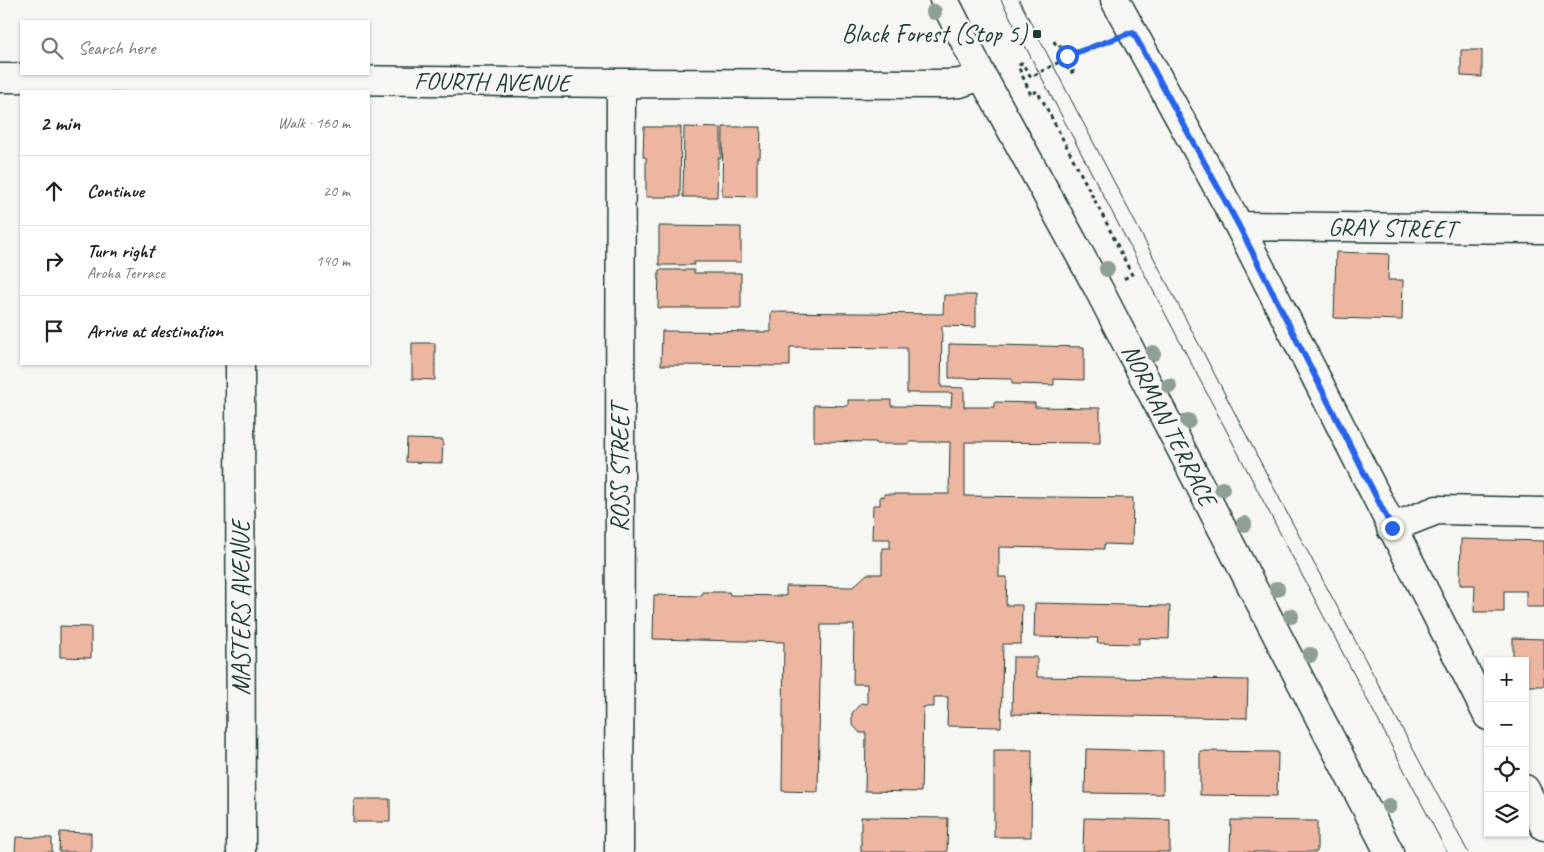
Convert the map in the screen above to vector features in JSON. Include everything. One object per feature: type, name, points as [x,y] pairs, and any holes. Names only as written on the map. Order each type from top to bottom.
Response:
[{"type":"street","name":"NORMAN TERRACE","points":[[944,0],[982,76],[1097,286],[1389,852]]},
{"type":"street","points":[[1115,0],[1239,226],[1484,708]]},
{"type":"street","name":"FOURTH AVENUE","points":[[0,78],[240,85],[947,84],[960,83],[982,76]]},
{"type":"street","name":"ROSS STREET","points":[[619,852],[621,84]]},
{"type":"street","name":"GRAY STREET","points":[[1239,226],[1544,229]]},
{"type":"street","name":"MASTERS AVENUE","points":[[240,365],[241,852]]},
{"type":"street","points":[[1392,528],[1437,510],[1544,512]]},
{"type":"street","points":[[1527,792],[1544,826]]},
{"type":"path","points":[[1067,56],[1133,32]]},
{"type":"path","points":[[1054,42],[1057,47],[1062,45],[1074,71],[1070,73],[1063,60],[1030,77],[1022,63],[1018,66],[1031,95],[1037,91],[1044,103],[1115,239],[1132,275],[1123,280]]},
{"type":"building","points":[[1461,50],[1482,50],[1482,77],[1461,76]]},
{"type":"building","points":[[644,127],[681,127],[680,197],[646,197],[646,157],[643,157]]},
{"type":"building","points":[[684,127],[721,128],[721,158],[718,158],[717,197],[683,197]]},
{"type":"building","points":[[723,127],[761,127],[760,157],[757,157],[757,197],[722,196]]},
{"type":"building","points":[[659,226],[741,227],[741,262],[694,262],[694,265],[659,265]]},
{"type":"building","points":[[1336,252],[1389,254],[1388,280],[1403,280],[1402,320],[1334,318]]},
{"type":"building","points":[[659,270],[694,270],[694,273],[741,273],[741,308],[658,308]]},
{"type":"building","points":[[944,295],[976,295],[976,327],[942,326],[941,387],[964,388],[964,407],[994,407],[994,402],[1035,403],[1035,407],[1100,408],[1100,443],[965,442],[965,496],[1133,498],[1132,545],[1104,544],[1104,549],[999,547],[999,577],[1007,577],[1006,605],[1022,605],[1021,644],[1003,644],[1001,727],[947,726],[948,697],[934,697],[934,707],[923,707],[921,792],[865,791],[866,733],[860,733],[852,724],[852,713],[861,703],[867,704],[867,684],[853,684],[854,625],[821,625],[818,792],[782,791],[784,642],[653,639],[654,595],[702,596],[702,592],[729,592],[730,595],[786,596],[786,586],[853,587],[867,574],[882,574],[882,548],[890,548],[890,539],[872,539],[873,505],[880,505],[880,496],[884,497],[884,494],[949,494],[950,442],[876,444],[876,442],[814,441],[814,405],[848,406],[848,400],[891,400],[891,406],[951,407],[952,393],[907,393],[907,348],[790,347],[790,366],[661,365],[662,331],[771,332],[771,312],[943,314]]},
{"type":"building","points":[[412,343],[435,343],[435,380],[412,379]]},
{"type":"building","points":[[949,344],[1084,347],[1084,380],[1054,379],[1054,385],[1012,384],[1012,379],[949,378]]},
{"type":"building","points":[[407,439],[443,440],[442,463],[406,462]]},
{"type":"building","points":[[1461,539],[1544,541],[1544,607],[1526,607],[1526,591],[1504,591],[1504,612],[1474,612],[1475,585],[1460,585]]},
{"type":"building","points":[[1035,603],[1170,606],[1169,639],[1139,638],[1139,644],[1097,643],[1098,638],[1034,637]]},
{"type":"building","points":[[60,626],[91,627],[91,658],[60,657]]},
{"type":"building","points":[[1513,638],[1544,639],[1544,686],[1529,686],[1529,657],[1513,657]]},
{"type":"building","points":[[1013,657],[1037,657],[1037,677],[1248,680],[1247,718],[1012,714]]},
{"type":"building","points":[[1086,749],[1163,751],[1163,794],[1085,793]]},
{"type":"building","points":[[994,750],[1032,750],[1031,837],[994,837]]},
{"type":"building","points":[[1200,751],[1278,752],[1277,796],[1200,795]]},
{"type":"building","points":[[354,799],[390,799],[390,822],[353,822]]},
{"type":"building","points":[[861,817],[948,818],[947,852],[861,852]]},
{"type":"building","points":[[1084,818],[1170,820],[1170,852],[1083,852]]},
{"type":"building","points":[[1231,820],[1317,821],[1317,852],[1230,852]]},
{"type":"building","points":[[60,832],[91,833],[91,852],[59,852]]},
{"type":"building","points":[[16,837],[52,838],[52,852],[15,852]]},
{"type":"tram line","points":[[1001,0],[1447,852]]},
{"type":"tram line","points":[[1019,0],[1285,509],[1468,852]]},
{"type":"place","name":"Black Forest (Stop 5)","points":[[1037,34]]},
{"type":"route","points":[[1067,56],[1133,32],[1239,226],[1392,528]]}]
